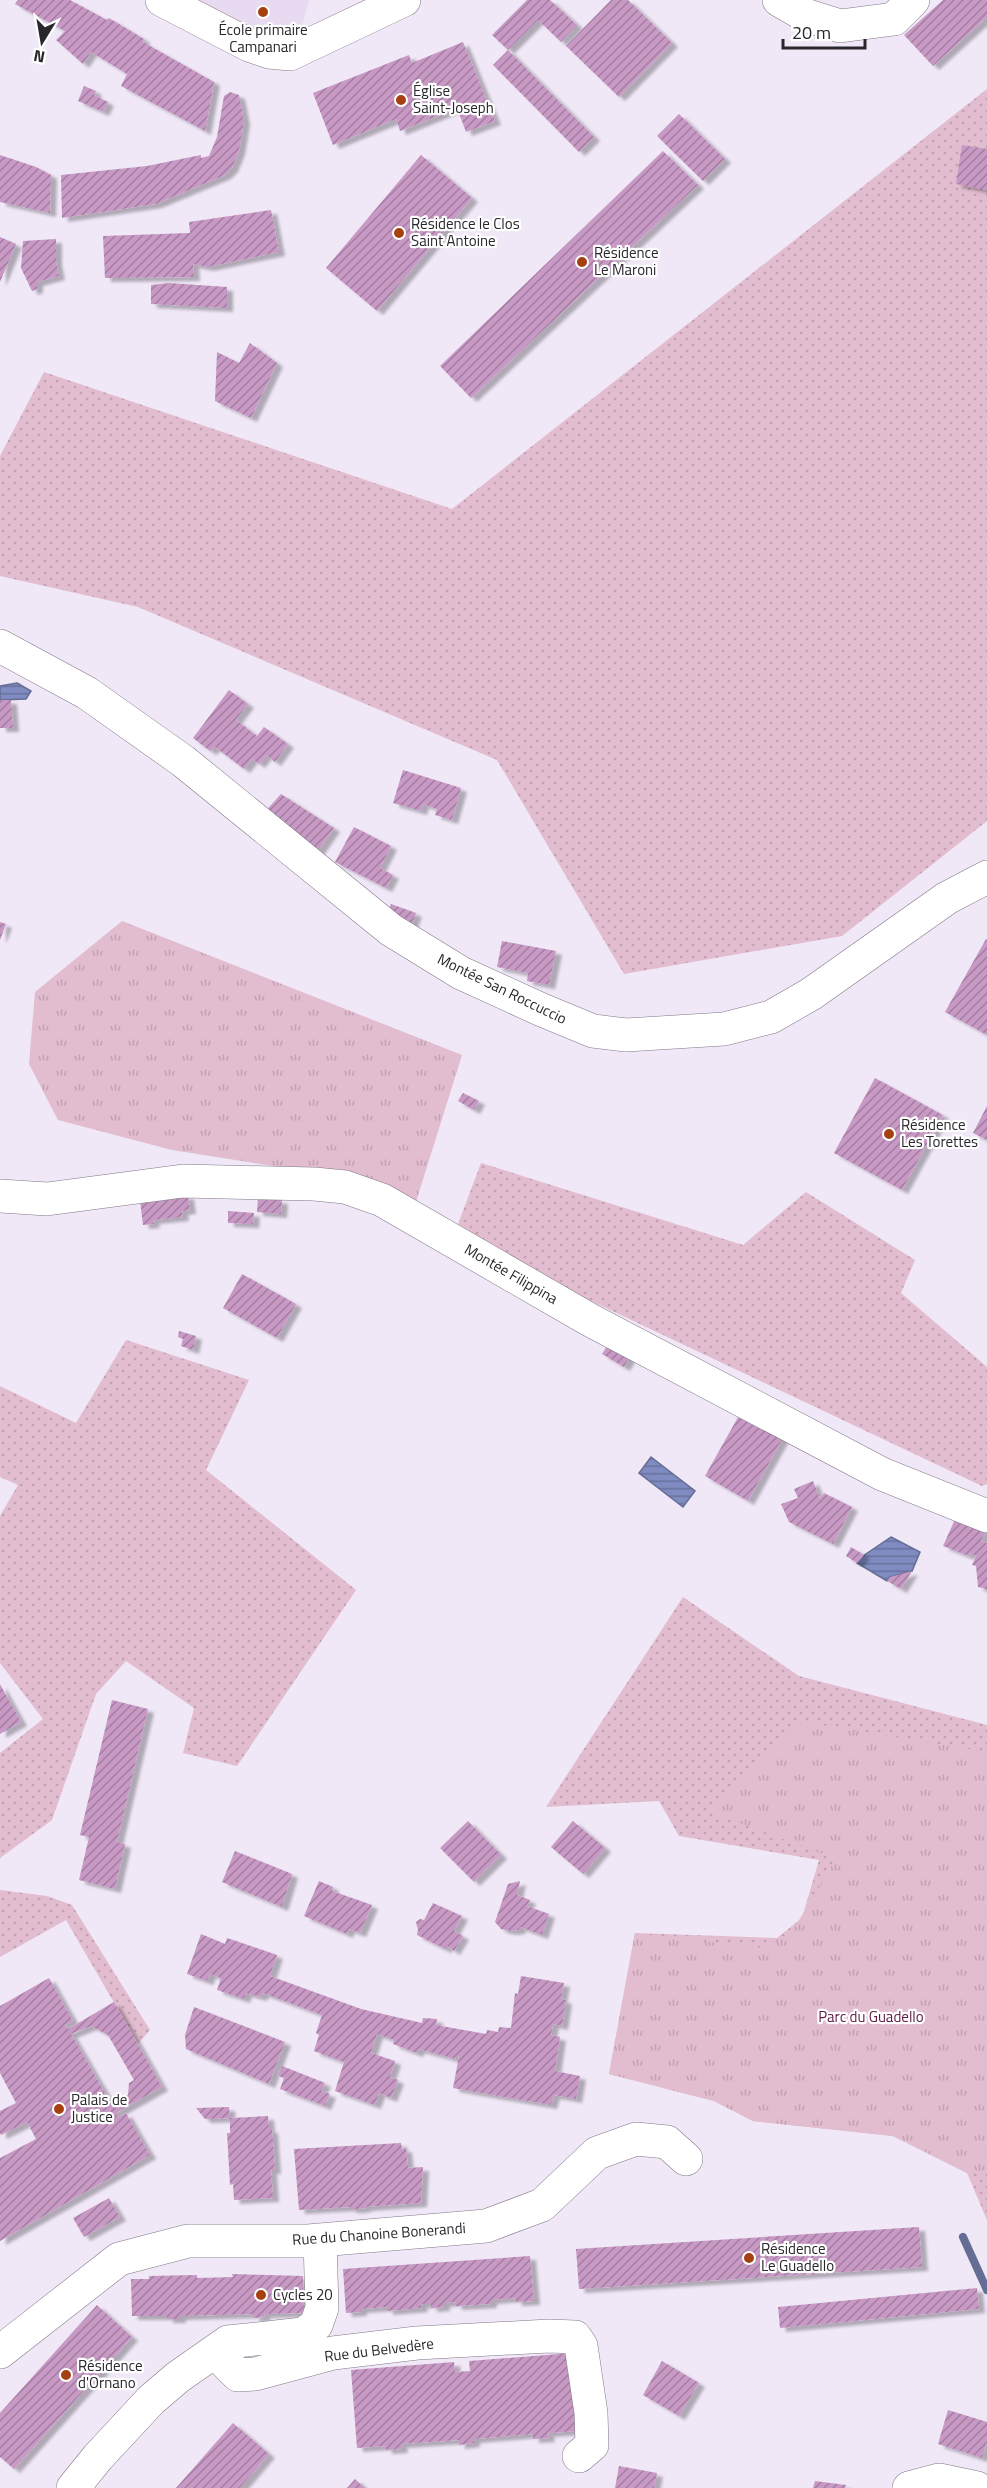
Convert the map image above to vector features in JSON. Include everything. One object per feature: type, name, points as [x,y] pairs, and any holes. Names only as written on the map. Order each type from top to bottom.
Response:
[{"type":"street","points":[[162,0],[249,45],[268,52],[290,54],[404,0]]},
{"type":"street","points":[[779,0],[805,15],[840,26],[894,19],[913,0]]},
{"type":"street","name":"Montée San Roccuccio","points":[[0,646],[87,693],[183,760],[391,930],[462,973],[593,1031],[626,1035],[724,1029],[771,1017],[811,994],[947,898],[987,877]]},
{"type":"street","name":"Montée Filippina","points":[[0,1196],[47,1199],[183,1181],[314,1184],[345,1187],[382,1200],[591,1320],[882,1474],[987,1516]]},
{"type":"street","name":"Rue du Chanoine Bonerandi","points":[[0,2352],[119,2259],[188,2241],[320,2240],[486,2226],[542,2205],[597,2153],[636,2139],[667,2142],[686,2159]]},
{"type":"street","points":[[73,2488],[151,2400],[178,2377],[228,2342],[303,2334],[316,2325],[322,2308],[320,2240]]},
{"type":"street","name":"Rue du Belvedère","points":[[228,2342],[225,2362],[238,2375],[255,2374],[333,2353],[417,2343],[549,2336],[575,2337],[581,2346],[591,2413],[591,2445],[579,2456]]},
{"type":"street","points":[[909,2488],[939,2480],[977,2488]]},
{"type":"shaded area","name":"École primaire Campanari","points":[[198,0],[309,0],[302,27],[267,35],[243,25]]},
{"type":"green space","points":[[987,89],[987,821],[842,936],[624,974],[497,760],[138,607],[0,576],[0,456],[44,372],[452,509]]},
{"type":"green space","points":[[122,921],[462,1055],[415,1205],[324,1174],[172,1150],[58,1120],[29,1064],[35,992]]},
{"type":"green space","points":[[481,1163],[743,1245],[806,1192],[915,1260],[901,1293],[987,1367],[987,1484],[982,1486],[551,1282],[458,1224]]},
{"type":"green space","points":[[126,1340],[249,1380],[206,1470],[356,1590],[237,1766],[183,1753],[194,1708],[126,1661],[96,1694],[52,1820],[0,1858],[0,1753],[43,1719],[0,1663],[0,1516],[18,1485],[0,1477],[0,1386],[76,1423]]},
{"type":"green space","name":"Parc du Guadello","points":[[683,1597],[799,1676],[987,1725],[987,2220],[967,2173],[893,2136],[753,2121],[714,2101],[609,2074],[635,1933],[777,1938],[802,1918],[819,1860],[679,1836],[659,1801],[546,1807]]},
{"type":"green space","name":"Parc du Guadello","points":[[803,1722],[987,1752],[987,2170],[967,2173],[893,2136],[753,2121],[714,2101],[609,2074],[635,1933],[763,1948],[790,1935],[836,1859],[711,1812]]},
{"type":"green space","points":[[0,1890],[47,1896],[72,1905],[150,2030],[138,2044],[66,1920],[0,1957]]},
{"type":"water","points":[[17,683],[31,691],[26,699],[0,700],[0,686]]},
{"type":"water","points":[[651,1457],[695,1491],[683,1507],[639,1473]]},
{"type":"water","points":[[891,1537],[920,1552],[912,1571],[890,1577],[887,1581],[857,1563],[860,1558]]},
{"type":"building","points":[[18,0],[70,0],[107,20],[109,18],[144,39],[143,42],[214,82],[205,131],[121,86],[127,74],[91,52],[83,64],[56,40],[65,31],[15,4]]},
{"type":"building","points":[[527,0],[550,0],[577,25],[561,42],[538,20],[508,50],[492,35]]},
{"type":"building","points":[[611,0],[628,0],[672,43],[619,97],[566,46]]},
{"type":"building","points":[[943,0],[987,0],[987,17],[933,66],[904,35]]},
{"type":"building","name":"Église Saint-Joseph","points":[[463,42],[495,121],[466,132],[457,108],[400,131],[396,119],[333,145],[313,93],[409,55],[412,63]]},
{"type":"building","points":[[508,50],[594,137],[579,152],[493,65]]},
{"type":"building","points":[[84,86],[96,91],[94,95],[108,102],[103,112],[78,101]]},
{"type":"building","points":[[230,92],[239,95],[244,121],[239,151],[232,168],[225,175],[156,204],[62,218],[61,175],[147,166],[201,155],[201,158],[209,156],[217,137],[224,96]]},
{"type":"building","points":[[679,114],[725,159],[703,181],[657,136]]},
{"type":"building","points":[[962,145],[987,149],[987,190],[956,184]]},
{"type":"building","name":"Résidence Le Maroni","points":[[663,151],[698,185],[471,398],[440,366]]},
{"type":"building","points":[[0,155],[36,167],[51,175],[50,213],[0,202]]},
{"type":"building","name":"Résidence le Clos Saint Antoine","points":[[421,155],[472,198],[377,311],[326,268]]},
{"type":"building","points":[[271,210],[279,252],[208,267],[193,264],[194,277],[105,278],[103,236],[190,233],[189,222]]},
{"type":"building","points":[[0,237],[16,244],[0,282]]},
{"type":"building","points":[[56,239],[56,262],[59,276],[37,282],[37,289],[32,291],[21,268],[23,241]]},
{"type":"building","points":[[169,283],[227,287],[227,308],[151,304],[151,285]]},
{"type":"building","points":[[250,343],[277,363],[251,418],[215,401],[217,352],[239,363]]},
{"type":"building","points":[[229,690],[248,704],[236,720],[257,736],[264,727],[288,744],[275,762],[266,755],[259,764],[252,759],[244,769],[215,747],[210,751],[193,738]]},
{"type":"building","points":[[0,700],[11,700],[13,728],[0,728]]},
{"type":"building","points":[[403,770],[461,788],[452,820],[435,815],[437,809],[423,804],[421,811],[393,803]]},
{"type":"building","points":[[281,794],[334,828],[316,854],[263,814]]},
{"type":"building","points":[[354,827],[391,846],[380,868],[393,875],[386,888],[335,862]]},
{"type":"building","points":[[391,904],[416,913],[408,935],[386,920]]},
{"type":"building","points":[[0,922],[6,924],[0,940]]},
{"type":"building","points":[[987,940],[987,1035],[945,1012]]},
{"type":"building","points":[[502,941],[556,951],[549,985],[527,981],[528,973],[497,967]]},
{"type":"building","name":"Résidence Les Torettes","points":[[875,1078],[943,1115],[902,1190],[834,1153]]},
{"type":"building","points":[[463,1093],[479,1101],[474,1110],[458,1101]]},
{"type":"building","name":"Résidence Les Torettes","points":[[987,1106],[987,1140],[973,1133]]},
{"type":"building","points":[[188,1195],[190,1210],[182,1211],[183,1217],[153,1220],[154,1224],[143,1225],[140,1200]]},
{"type":"building","points":[[258,1198],[282,1200],[281,1214],[257,1212]]},
{"type":"building","points":[[228,1211],[254,1213],[253,1224],[228,1223]]},
{"type":"building","points":[[242,1274],[296,1304],[277,1338],[223,1308]]},
{"type":"building","points":[[179,1331],[196,1336],[193,1350],[181,1346],[183,1339],[178,1337]]},
{"type":"building","points":[[611,1340],[632,1353],[624,1367],[602,1354]]},
{"type":"building","points":[[742,1410],[785,1434],[748,1501],[705,1476]]},
{"type":"building","points":[[813,1481],[820,1499],[824,1493],[852,1507],[833,1544],[789,1522],[781,1504],[798,1498],[794,1489]]},
{"type":"building","points":[[956,1517],[987,1528],[981,1541],[987,1543],[987,1589],[978,1587],[976,1566],[972,1565],[976,1556],[970,1553],[969,1556],[943,1546]]},
{"type":"building","points":[[851,1547],[864,1555],[857,1563],[846,1556]]},
{"type":"building","points":[[912,1571],[901,1589],[887,1581],[890,1577]]},
{"type":"building","points":[[0,1684],[21,1722],[0,1734]]},
{"type":"building","points":[[112,1700],[148,1709],[117,1842],[125,1844],[115,1889],[79,1880],[89,1837],[80,1835]]},
{"type":"building","points":[[468,1821],[501,1855],[474,1882],[440,1848]]},
{"type":"building","points":[[573,1821],[605,1848],[583,1874],[551,1847]]},
{"type":"building","points":[[235,1851],[292,1874],[282,1907],[222,1882]]},
{"type":"building","points":[[319,1881],[333,1887],[332,1891],[372,1905],[360,1933],[349,1929],[347,1934],[304,1916]]},
{"type":"building","points":[[520,1881],[517,1895],[530,1900],[527,1906],[549,1914],[542,1935],[520,1927],[519,1930],[511,1931],[501,1929],[495,1922],[508,1884]]},
{"type":"building","points":[[433,1903],[462,1916],[454,1931],[463,1936],[454,1951],[447,1946],[445,1949],[417,1935],[416,1922],[420,1919],[424,1920]]},
{"type":"building","points":[[201,1934],[225,1944],[227,1938],[277,1955],[270,1976],[361,2009],[422,2023],[423,2018],[437,2019],[436,2025],[486,2034],[487,2030],[498,2032],[499,2027],[511,2028],[515,1993],[518,1994],[521,1976],[564,1983],[561,1999],[566,2000],[562,2026],[553,2024],[551,2035],[560,2037],[555,2071],[580,2076],[576,2099],[554,2095],[551,2105],[453,2088],[459,2056],[455,2059],[419,2049],[417,2053],[393,2044],[394,2040],[377,2034],[371,2053],[395,2061],[390,2077],[398,2080],[391,2098],[379,2093],[375,2105],[335,2091],[344,2062],[314,2051],[319,2035],[316,2033],[322,2015],[263,1993],[261,1997],[246,1993],[244,1999],[217,1990],[221,1978],[210,1974],[207,1981],[187,1974]]},
{"type":"building","name":"Palais de Justice","points":[[49,1978],[73,2021],[65,2025],[68,2029],[114,2002],[162,2087],[116,2113],[118,2117],[126,2113],[150,2155],[0,2241],[0,2158],[36,2139],[27,2122],[1,2135],[0,2133],[0,2111],[16,2103],[0,2073],[0,2006]],"holes":[[[91,2026],[108,2035],[134,2080],[129,2083],[128,2095],[113,2107],[71,2034]]]},
{"type":"building","points":[[194,2007],[285,2042],[269,2084],[186,2049],[185,2035]]},
{"type":"building","points":[[282,2066],[325,2083],[321,2091],[330,2094],[325,2106],[280,2089],[284,2078],[278,2076]]},
{"type":"building","points":[[229,2107],[230,2118],[205,2119],[196,2108]]},
{"type":"building","points":[[268,2116],[269,2129],[272,2129],[275,2170],[271,2170],[273,2198],[234,2200],[233,2184],[230,2185],[227,2133],[230,2133],[230,2118]]},
{"type":"building","points":[[401,2143],[402,2149],[406,2148],[408,2168],[423,2167],[421,2203],[357,2209],[350,2209],[350,2207],[299,2210],[294,2149]]},
{"type":"building","points":[[109,2198],[120,2217],[84,2237],[73,2218]]},
{"type":"building","name":"Résidence Le Guadello","points":[[919,2227],[922,2267],[579,2289],[576,2249]]},
{"type":"building","points":[[530,2256],[534,2301],[516,2302],[516,2298],[491,2300],[491,2304],[456,2306],[456,2302],[444,2303],[444,2307],[431,2308],[431,2304],[421,2304],[422,2308],[387,2311],[387,2307],[346,2313],[343,2269]]},
{"type":"building","points":[[232,2274],[303,2276],[304,2313],[264,2314],[265,2317],[254,2318],[254,2314],[180,2316],[180,2319],[167,2319],[167,2316],[132,2316],[131,2279],[149,2279],[149,2276],[197,2275],[197,2278],[233,2277]]},
{"type":"building","points":[[977,2288],[979,2309],[780,2328],[778,2307]]},
{"type":"building","name":"Résidence d'Ornano","points":[[97,2305],[132,2337],[14,2469],[0,2457],[0,2413]]},
{"type":"building","points":[[572,2353],[578,2431],[548,2433],[549,2438],[533,2439],[533,2434],[474,2439],[474,2443],[459,2445],[459,2440],[401,2444],[402,2449],[386,2450],[386,2446],[357,2448],[351,2370],[454,2362],[455,2372],[470,2371],[469,2361]]},
{"type":"building","points":[[662,2361],[699,2383],[679,2416],[643,2395]]},
{"type":"building","points":[[948,2410],[987,2422],[987,2442],[982,2458],[938,2444]]},
{"type":"building","points":[[233,2423],[269,2454],[240,2488],[176,2488]]},
{"type":"building","points":[[619,2466],[657,2473],[654,2488],[615,2488]]},
{"type":"building","points":[[355,2479],[365,2488],[347,2488]]},
{"type":"building","points":[[815,2481],[846,2485],[845,2488],[813,2488]]},
{"type":"waterway","points":[[963,2237],[987,2290]]},
{"type":"place","name":"École primaire Campanari","points":[[263,12]]},
{"type":"place","name":"Église Saint-Joseph","points":[[401,100]]},
{"type":"place","name":"Résidence le Clos Saint Antoine","points":[[399,233]]},
{"type":"place","name":"Résidence Le Maroni","points":[[582,262]]},
{"type":"place","name":"Résidence Les Torettes","points":[[889,1134]]},
{"type":"place","name":"Palais de Justice","points":[[59,2109]]},
{"type":"place","name":"Résidence Le Guadello","points":[[749,2258]]},
{"type":"place","name":"Cycles 20","points":[[261,2295]]},
{"type":"place","name":"Résidence d'Ornano","points":[[66,2375]]}]
